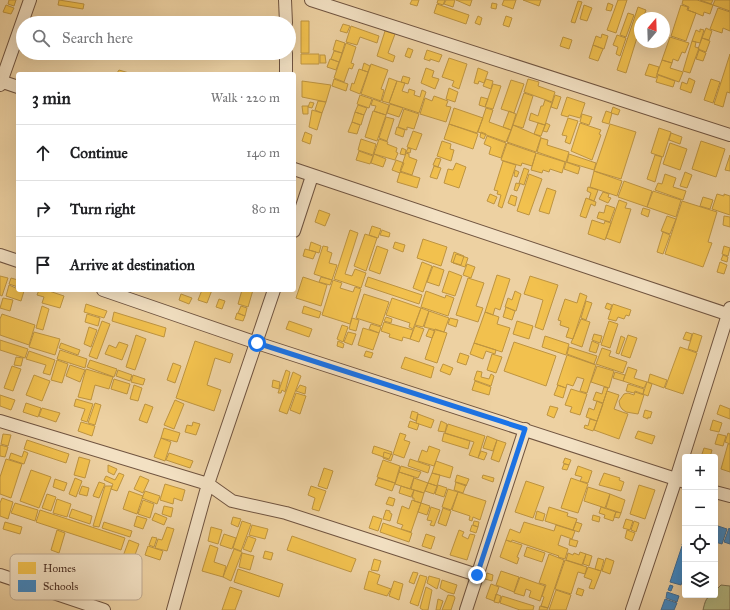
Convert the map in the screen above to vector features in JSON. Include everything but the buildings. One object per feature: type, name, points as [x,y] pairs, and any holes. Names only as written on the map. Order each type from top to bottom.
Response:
[{"type":"street","points":[[24,16],[30,0]]},
{"type":"street","points":[[285,0],[286,16]]},
{"type":"street","points":[[310,0],[730,135]]},
{"type":"street","points":[[16,38],[0,82],[16,86]]},
{"type":"street","points":[[286,60],[286,72]]},
{"type":"street","points":[[296,171],[729,312],[680,480],[632,610]]},
{"type":"street","points":[[296,225],[312,176]]},
{"type":"street","points":[[0,254],[16,260]]},
{"type":"street","points":[[109,292],[257,343],[680,480]]},
{"type":"street","points":[[173,610],[208,484],[273,292]]},
{"type":"street","points":[[0,421],[208,484],[232,501],[286,512],[477,575]]},
{"type":"street","points":[[466,610],[525,429]]},
{"type":"street","points":[[718,493],[730,496]]},
{"type":"street","points":[[0,575],[10,578]]},
{"type":"street","points":[[74,600],[104,610]]},
{"type":"green space","points":[[721,585],[730,586],[730,610],[703,610],[704,604],[708,598],[718,598],[718,588]]},
{"type":"route","points":[[257,343],[525,429],[477,575]]}]
